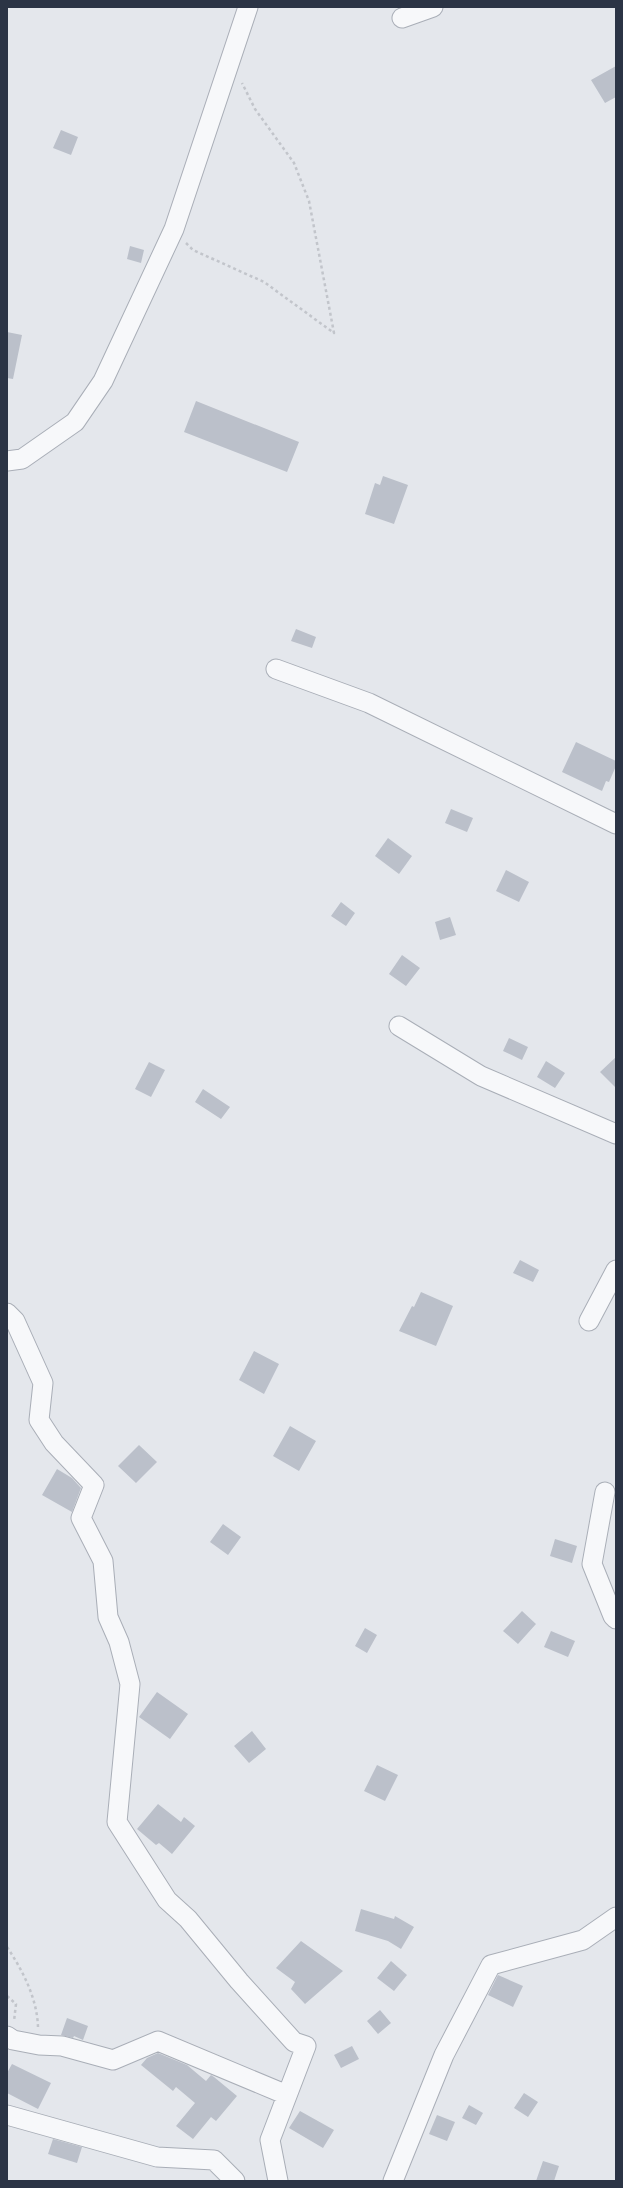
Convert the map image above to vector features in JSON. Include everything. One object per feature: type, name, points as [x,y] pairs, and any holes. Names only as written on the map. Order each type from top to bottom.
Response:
[{"type":"street","points":[[7,461],[22,459],[75,422],[103,381],[174,229],[248,7]]},
{"type":"street","points":[[402,18],[433,7]]},
{"type":"street","points":[[276,669],[369,703],[616,824]]},
{"type":"street","points":[[400,1026],[481,1076],[616,1134]]},
{"type":"street","points":[[589,1321],[616,1270]]},
{"type":"street","points":[[7,1313],[15,1320],[43,1383],[40,1420],[54,1443],[94,1485],[81,1518],[103,1561],[108,1617],[119,1642],[130,1684],[116,1822],[167,1900],[188,1919],[239,1981],[294,2042],[306,2046],[270,2140],[278,2181]]},
{"type":"street","points":[[605,1492],[592,1564],[613,1616],[616,1619]]},
{"type":"street","points":[[393,2181],[444,2055],[491,1965],[583,1940],[616,1918]]},
{"type":"street","points":[[10,2038],[39,2045],[62,2046],[113,2060],[158,2041],[287,2095]]},
{"type":"street","points":[[7,2115],[157,2157],[214,2160],[235,2181]]},
{"type":"path","points":[[174,229],[193,250],[264,282],[334,333],[309,201],[294,163],[255,109],[230,60]]},
{"type":"path","points":[[7,1947],[19,1965],[35,2004],[38,2018],[39,2045]]},
{"type":"path","points":[[7,1996],[16,2004],[10,2038]]},
{"type":"building","points":[[616,66],[616,97],[605,103],[591,80]]},
{"type":"building","points":[[61,130],[78,137],[71,155],[53,148]]},
{"type":"building","points":[[130,246],[144,250],[141,263],[127,259]]},
{"type":"building","points":[[7,332],[22,335],[13,379],[7,378]]},
{"type":"building","points":[[196,401],[299,442],[287,472],[184,432]]},
{"type":"building","points":[[383,476],[408,485],[394,524],[365,514],[375,483],[380,485]]},
{"type":"building","points":[[296,629],[316,637],[312,648],[291,641]]},
{"type":"building","points":[[576,742],[616,761],[616,766],[609,782],[606,781],[602,791],[562,772]]},
{"type":"building","points":[[451,809],[473,818],[467,832],[445,823]]},
{"type":"building","points":[[388,838],[412,856],[399,874],[375,856]]},
{"type":"building","points":[[506,870],[529,882],[519,902],[496,891]]},
{"type":"building","points":[[341,902],[355,913],[346,926],[331,916]]},
{"type":"building","points":[[450,917],[456,935],[440,940],[435,922]]},
{"type":"building","points":[[402,955],[420,968],[406,986],[389,974]]},
{"type":"building","points":[[509,1038],[528,1047],[522,1060],[503,1051]]},
{"type":"building","points":[[616,1057],[616,1088],[600,1072]]},
{"type":"building","points":[[546,1061],[565,1073],[555,1088],[537,1077]]},
{"type":"building","points":[[149,1062],[165,1070],[151,1097],[135,1089]]},
{"type":"building","points":[[203,1089],[230,1107],[221,1119],[195,1102]]},
{"type":"building","points":[[520,1260],[539,1270],[533,1282],[513,1273]]},
{"type":"building","points":[[421,1292],[453,1306],[436,1346],[399,1331],[412,1306],[414,1307]]},
{"type":"building","points":[[254,1351],[279,1364],[264,1394],[239,1380]]},
{"type":"building","points":[[290,1426],[316,1441],[299,1471],[273,1456]]},
{"type":"building","points":[[139,1445],[157,1462],[136,1483],[118,1466]]},
{"type":"building","points":[[57,1469],[72,1478],[81,1488],[72,1512],[42,1495]]},
{"type":"building","points":[[223,1524],[241,1537],[228,1555],[210,1542]]},
{"type":"building","points":[[555,1539],[577,1546],[572,1563],[550,1556]]},
{"type":"building","points":[[522,1611],[536,1624],[518,1644],[503,1631]]},
{"type":"building","points":[[365,1628],[377,1635],[367,1653],[355,1646]]},
{"type":"building","points":[[551,1631],[575,1641],[568,1657],[544,1647]]},
{"type":"building","points":[[157,1692],[188,1714],[170,1739],[139,1717]]},
{"type":"building","points":[[252,1731],[266,1749],[249,1763],[234,1746]]},
{"type":"building","points":[[377,1765],[398,1775],[385,1801],[364,1791]]},
{"type":"building","points":[[158,1804],[181,1822],[184,1817],[195,1826],[172,1854],[159,1843],[156,1845],[137,1829]]},
{"type":"building","points":[[361,1909],[394,1919],[395,1916],[414,1927],[401,1949],[388,1941],[355,1931]]},
{"type":"building","points":[[301,1941],[343,1971],[305,2004],[291,1989],[295,1982],[276,1968]]},
{"type":"building","points":[[391,1961],[407,1975],[394,1991],[377,1978]]},
{"type":"building","points":[[498,1975],[523,1986],[513,2007],[488,1995]]},
{"type":"building","points":[[380,2010],[391,2023],[378,2034],[367,2021]]},
{"type":"building","points":[[67,2018],[88,2026],[83,2040],[74,2036],[73,2038],[61,2035]]},
{"type":"building","points":[[352,2046],[359,2059],[341,2068],[334,2055]]},
{"type":"building","points":[[158,2053],[187,2065],[206,2081],[211,2075],[237,2096],[216,2121],[211,2117],[193,2139],[176,2126],[195,2103],[176,2087],[173,2091],[141,2065],[147,2058]]},
{"type":"building","points":[[12,2064],[51,2083],[38,2109],[7,2093],[7,2073]]},
{"type":"building","points":[[524,2093],[538,2102],[528,2117],[514,2108]]},
{"type":"building","points":[[469,2105],[483,2113],[476,2125],[462,2118]]},
{"type":"building","points":[[300,2111],[334,2130],[323,2148],[289,2128]]},
{"type":"building","points":[[437,2115],[455,2122],[447,2141],[429,2134]]},
{"type":"building","points":[[53,2139],[82,2147],[77,2163],[48,2154]]},
{"type":"building","points":[[543,2161],[559,2166],[554,2181],[536,2181]]}]
